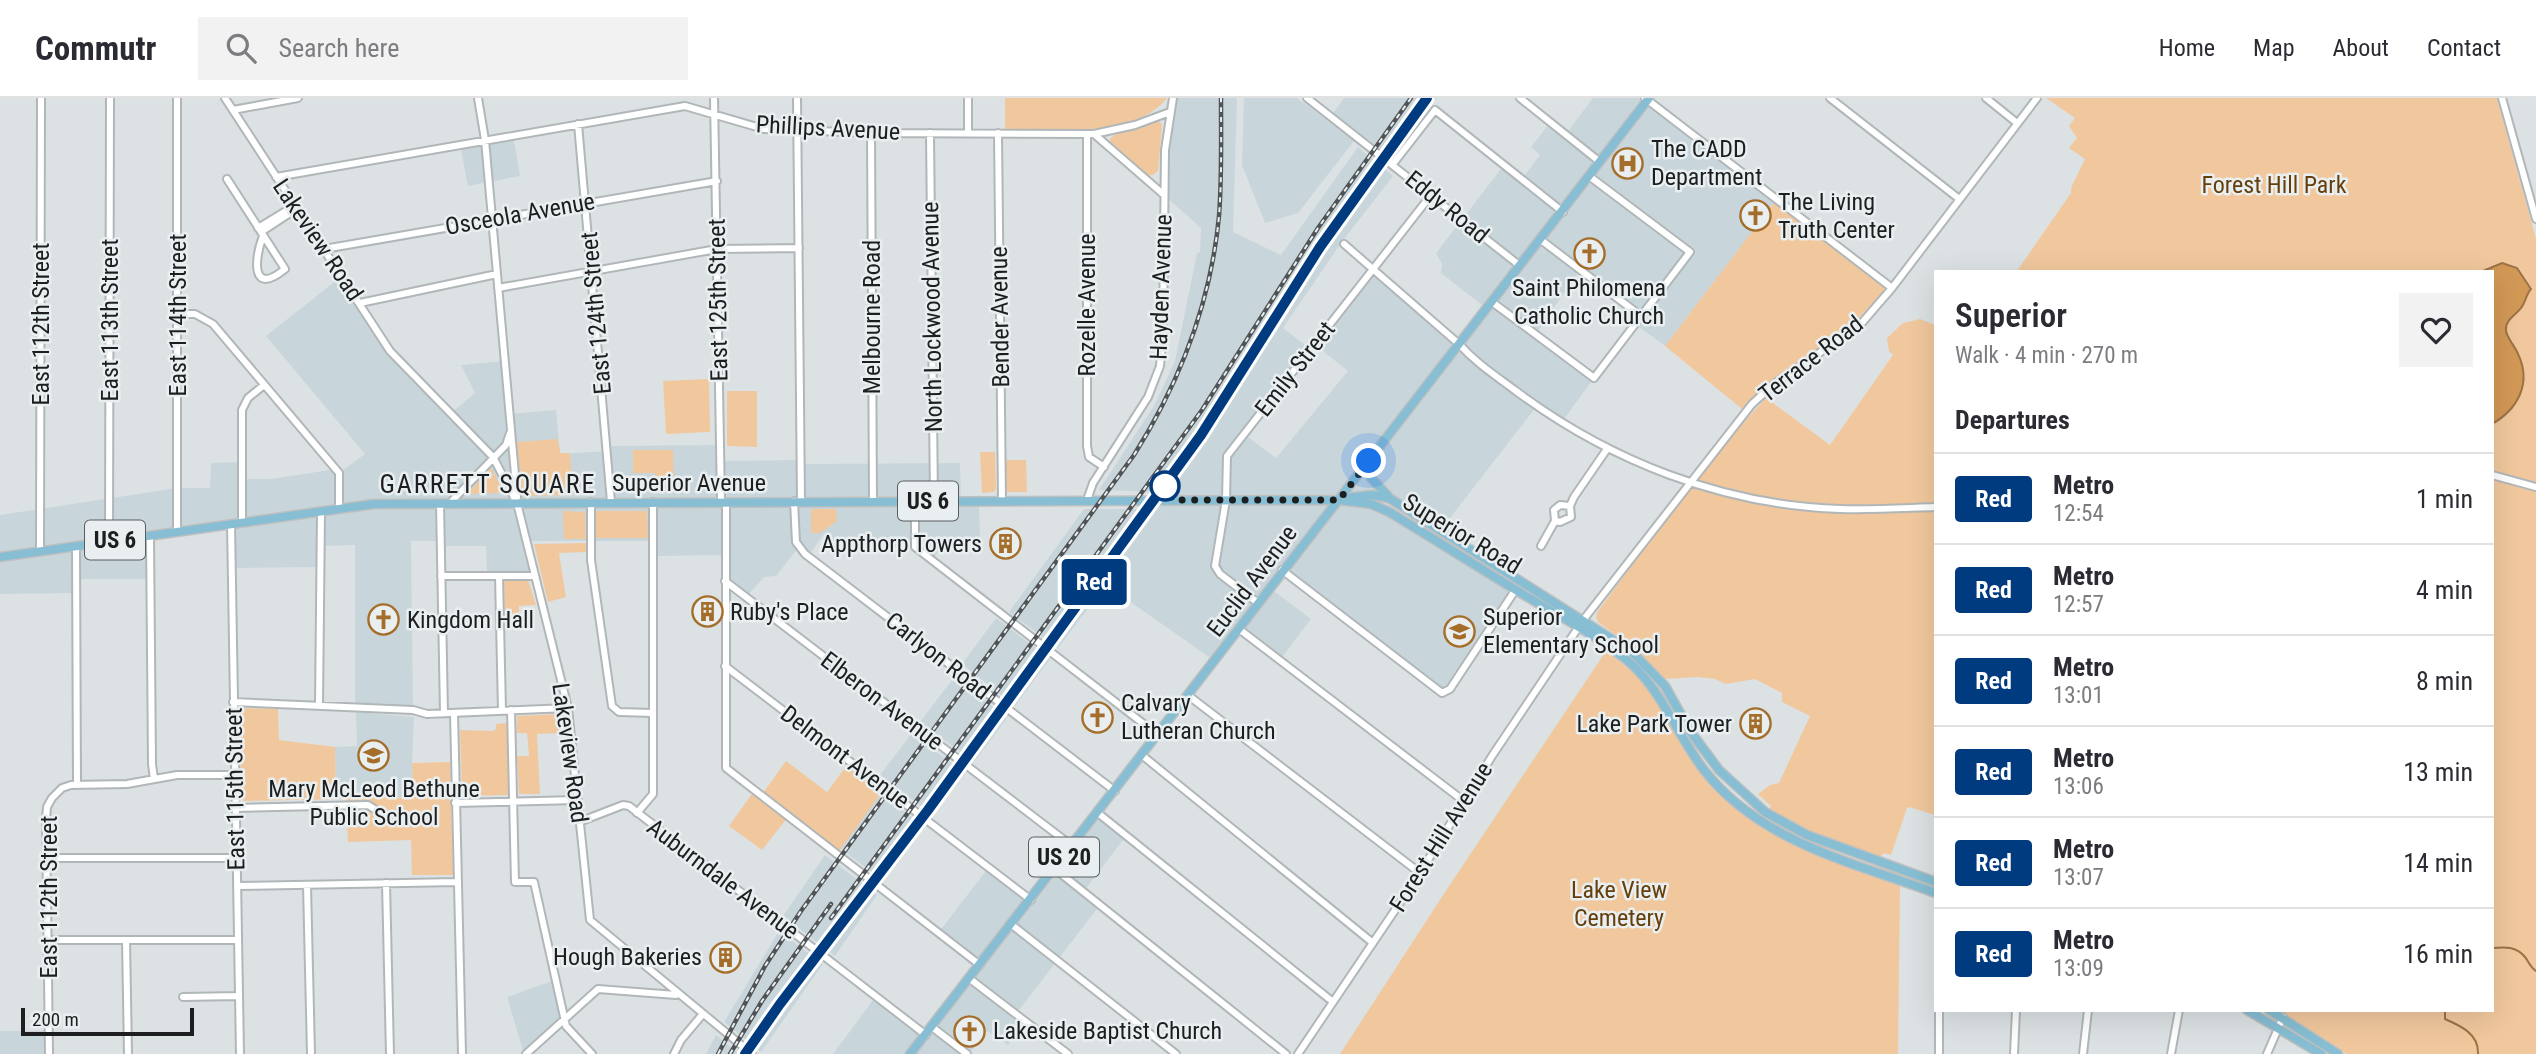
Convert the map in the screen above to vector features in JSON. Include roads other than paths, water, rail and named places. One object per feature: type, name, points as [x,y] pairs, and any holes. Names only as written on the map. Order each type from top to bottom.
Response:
[{"type":"main road","name":"Euclid Avenue","points":[[910,1054],[1143,756],[1282,570],[1563,212],[1647,99]]},
{"type":"main road","points":[[1369,461],[1371,478],[1389,498]]},
{"type":"main road","name":"Superior Road","points":[[1339,500],[1372,495],[1389,498],[1518,586]]},
{"type":"main road","name":"Superior Avenue","points":[[0,556],[374,505],[1339,500]]},
{"type":"main road","name":"Superior Road","points":[[1339,500],[1380,507],[1581,623],[1638,671],[1685,734],[1710,777],[1739,805],[1792,840],[1934,892]]},
{"type":"main road","name":"Superior Road","points":[[1685,734],[1754,803],[1787,825],[1807,835],[1934,881]]},
{"type":"main road","points":[[2251,1012],[2321,1054]]},
{"type":"main road","points":[[2273,1012],[2338,1054]]},
{"type":"street","name":"East 112th Street","points":[[40,551],[41,98]]},
{"type":"street","name":"East 113th Street","points":[[109,541],[110,98]]},
{"type":"street","name":"East 114th Street","points":[[177,98],[177,531]]},
{"type":"street","name":"Lakeview Road","points":[[225,98],[390,351],[493,457],[517,503],[568,708],[590,920],[752,1054]]},
{"type":"street","points":[[233,110],[298,98]]},
{"type":"street","points":[[478,98],[485,140],[517,503]]},
{"type":"street","name":"East 125th Street","points":[[714,98],[725,581],[726,768],[980,965]]},
{"type":"street","name":"Carlyon Road","points":[[797,98],[799,248],[796,542],[805,554],[1115,791]]},
{"type":"street","points":[[968,98],[968,133]]},
{"type":"street","name":"Hayden Avenue","points":[[1087,500],[1091,488],[1148,397],[1160,366],[1163,341],[1163,194],[1173,98]]},
{"type":"street","name":"Eddy Road","points":[[1307,98],[1519,265]]},
{"type":"street","points":[[1520,98],[1600,162]]},
{"type":"street","points":[[1830,98],[1958,198]]},
{"type":"street","points":[[1986,98],[2017,122]]},
{"type":"street","name":"Terrace Road","points":[[1581,623],[1744,413],[1782,378],[1851,333],[1892,288],[1958,198],[2037,98]]},
{"type":"street","points":[[2502,98],[2536,219]]},
{"type":"street","points":[[1647,99],[1892,288]]},
{"type":"street","name":"Phillips Avenue","points":[[276,177],[685,106],[764,129],[871,133],[1091,134],[1135,125],[1170,112]]},
{"type":"street","points":[[1393,164],[1435,110],[1563,212]]},
{"type":"street","name":"East 124th Street","points":[[578,124],[611,502]]},
{"type":"street","name":"Melbourne Road","points":[[871,133],[873,501]]},
{"type":"street","name":"North Lockwood Avenue","points":[[930,133],[934,501]]},
{"type":"street","name":"Bender Avenue","points":[[998,133],[1002,501]]},
{"type":"street","points":[[1091,134],[1163,194]]},
{"type":"street","name":"Rozelle Avenue","points":[[1091,134],[1087,446],[1089,457],[1104,467]]},
{"type":"street","points":[[1492,302],[1594,378],[1690,252],[1589,176]]},
{"type":"street","points":[[227,180],[261,232],[285,269],[268,281],[261,277],[258,271],[257,252],[261,232],[295,208]]},
{"type":"street","name":"Osceola Avenue","points":[[324,249],[717,181]]},
{"type":"street","name":"Emily Street","points":[[1258,603],[1220,574],[1215,566],[1226,500],[1227,456],[1431,195]]},
{"type":"street","points":[[1541,240],[1641,316]]},
{"type":"street","points":[[1344,244],[1472,358],[1528,401],[1607,449],[1689,484],[1760,500],[1807,507],[1860,510],[1934,507]]},
{"type":"street","points":[[498,288],[718,249],[799,248]]},
{"type":"street","points":[[360,303],[496,274]]},
{"type":"street","points":[[178,314],[195,314],[213,324],[340,473],[339,509]]},
{"type":"street","points":[[242,522],[242,410],[248,398],[264,385]]},
{"type":"street","points":[[444,713],[441,576],[445,503],[508,442],[510,428]]},
{"type":"street","points":[[1555,521],[1560,523],[1571,517],[1570,506],[1607,449]]},
{"type":"street","points":[[2494,476],[2536,486]]},
{"type":"street","points":[[591,502],[591,560],[612,706],[619,712],[653,713]]},
{"type":"street","points":[[638,813],[653,794],[653,502]]},
{"type":"street","points":[[915,502],[915,547],[1158,735]]},
{"type":"street","points":[[1541,546],[1555,521],[1554,510],[1560,505],[1570,506]]},
{"type":"street","points":[[319,705],[321,512]]},
{"type":"street","name":"East 115th Street","points":[[231,524],[240,1054]]},
{"type":"street","points":[[150,536],[154,779]]},
{"type":"street","name":"East 112th Street","points":[[49,1054],[46,819],[49,802],[62,788],[77,784],[76,546]]},
{"type":"street","points":[[1282,570],[1442,693],[1450,689],[1518,586]]},
{"type":"street","points":[[441,576],[534,576]]},
{"type":"street","points":[[499,576],[502,711]]},
{"type":"street","name":"Elberon Avenue","points":[[725,581],[1072,846]]},
{"type":"street","name":"Forest Hill Avenue","points":[[1298,1054],[1420,873],[1492,756],[1581,623]]},
{"type":"street","points":[[1239,629],[1465,802]]},
{"type":"street","name":"Delmont Avenue","points":[[725,666],[1031,900]]},
{"type":"street","points":[[1189,696],[1420,873]]},
{"type":"street","points":[[233,702],[413,710],[424,714],[568,708]]},
{"type":"street","points":[[511,710],[515,882],[534,882],[566,1026],[592,1054]]},
{"type":"street","points":[[454,713],[462,1054]]},
{"type":"street","points":[[1143,756],[1373,943]]},
{"type":"street","points":[[1710,777],[1719,770]]},
{"type":"street","points":[[77,784],[127,784],[177,775],[234,775]]},
{"type":"street","points":[[455,803],[577,800]]},
{"type":"street","points":[[234,808],[368,805],[384,815]]},
{"type":"street","name":"Auburndale Avenue","points":[[579,822],[622,805],[638,813],[926,1035]]},
{"type":"street","points":[[1098,813],[1333,1002]]},
{"type":"street","points":[[47,859],[236,858]]},
{"type":"street","points":[[1055,869],[1286,1054]]},
{"type":"street","points":[[237,886],[458,882]]},
{"type":"street","points":[[387,883],[390,1054]]},
{"type":"street","points":[[307,885],[311,1054]]},
{"type":"street","points":[[1012,925],[1176,1054]]},
{"type":"street","points":[[48,940],[238,940]]},
{"type":"street","points":[[126,940],[128,1054]]},
{"type":"street","points":[[970,979],[1068,1054]]},
{"type":"street","points":[[526,1054],[598,989],[678,995]]},
{"type":"street","points":[[183,998],[239,996]]},
{"type":"street","points":[[1939,1012],[1939,1054]]},
{"type":"street","points":[[2014,1054],[2016,1012]]},
{"type":"street","points":[[2083,1054],[2088,1012]]},
{"type":"street","points":[[2171,1054],[2179,1012]]},
{"type":"street","points":[[674,1054],[681,1040],[702,1014]]},
{"type":"street","points":[[2267,1054],[2283,1017]]},
{"type":"street","points":[[932,1027],[967,1054]]},
{"type":"waterway","points":[[2494,948],[2518,951],[2536,971]]},
{"type":"waterway","points":[[2445,1012],[2445,1019],[2463,1028],[2476,1041],[2478,1054]]},
{"type":"railway","points":[[718,1054],[765,966],[801,911],[1134,455],[1166,399],[1201,310],[1215,248],[1221,187],[1221,98]]},
{"type":"railway","points":[[831,918],[1202,410],[1318,228],[1411,98]]},
{"type":"railway","points":[[745,1054],[1201,435],[1320,247],[1427,98]]},
{"type":"railway","points":[[730,1054],[762,1001],[831,904]]},
{"type":"metro line","name":"Red","points":[[745,1054],[844,918],[928,810],[1201,435],[1338,220],[1427,98]]},
{"type":"place","name":"The CADD Department","points":[[1628,163]]},
{"type":"place","name":"The Living Truth Center","points":[[1755,216]]},
{"type":"place","name":"Saint Philomena Catholic Church","points":[[1589,254]]},
{"type":"place","name":"Appthorp Towers","points":[[1005,544]]},
{"type":"place","name":"Ruby's Place","points":[[707,612]]},
{"type":"place","name":"Kingdom Hall","points":[[384,620]]},
{"type":"place","name":"Superior Elementary School","points":[[1460,631]]},
{"type":"place","name":"Calvary Lutheran Church","points":[[1098,717]]},
{"type":"place","name":"Lake Park Tower","points":[[1755,724]]},
{"type":"place","name":"Mary McLeod Bethune Public School","points":[[374,755]]},
{"type":"place","name":"Hough Bakeries","points":[[725,957]]},
{"type":"place","name":"Lakeside Baptist Church","points":[[970,1031]]},
{"type":"district","name":"GARRETT SQUARE","points":[[488,484]]},
{"type":"park label","name":"Forest Hill Park","points":[[2274,185]]},
{"type":"park label","name":"Lake View Cemetery","points":[[1619,904]]}]
